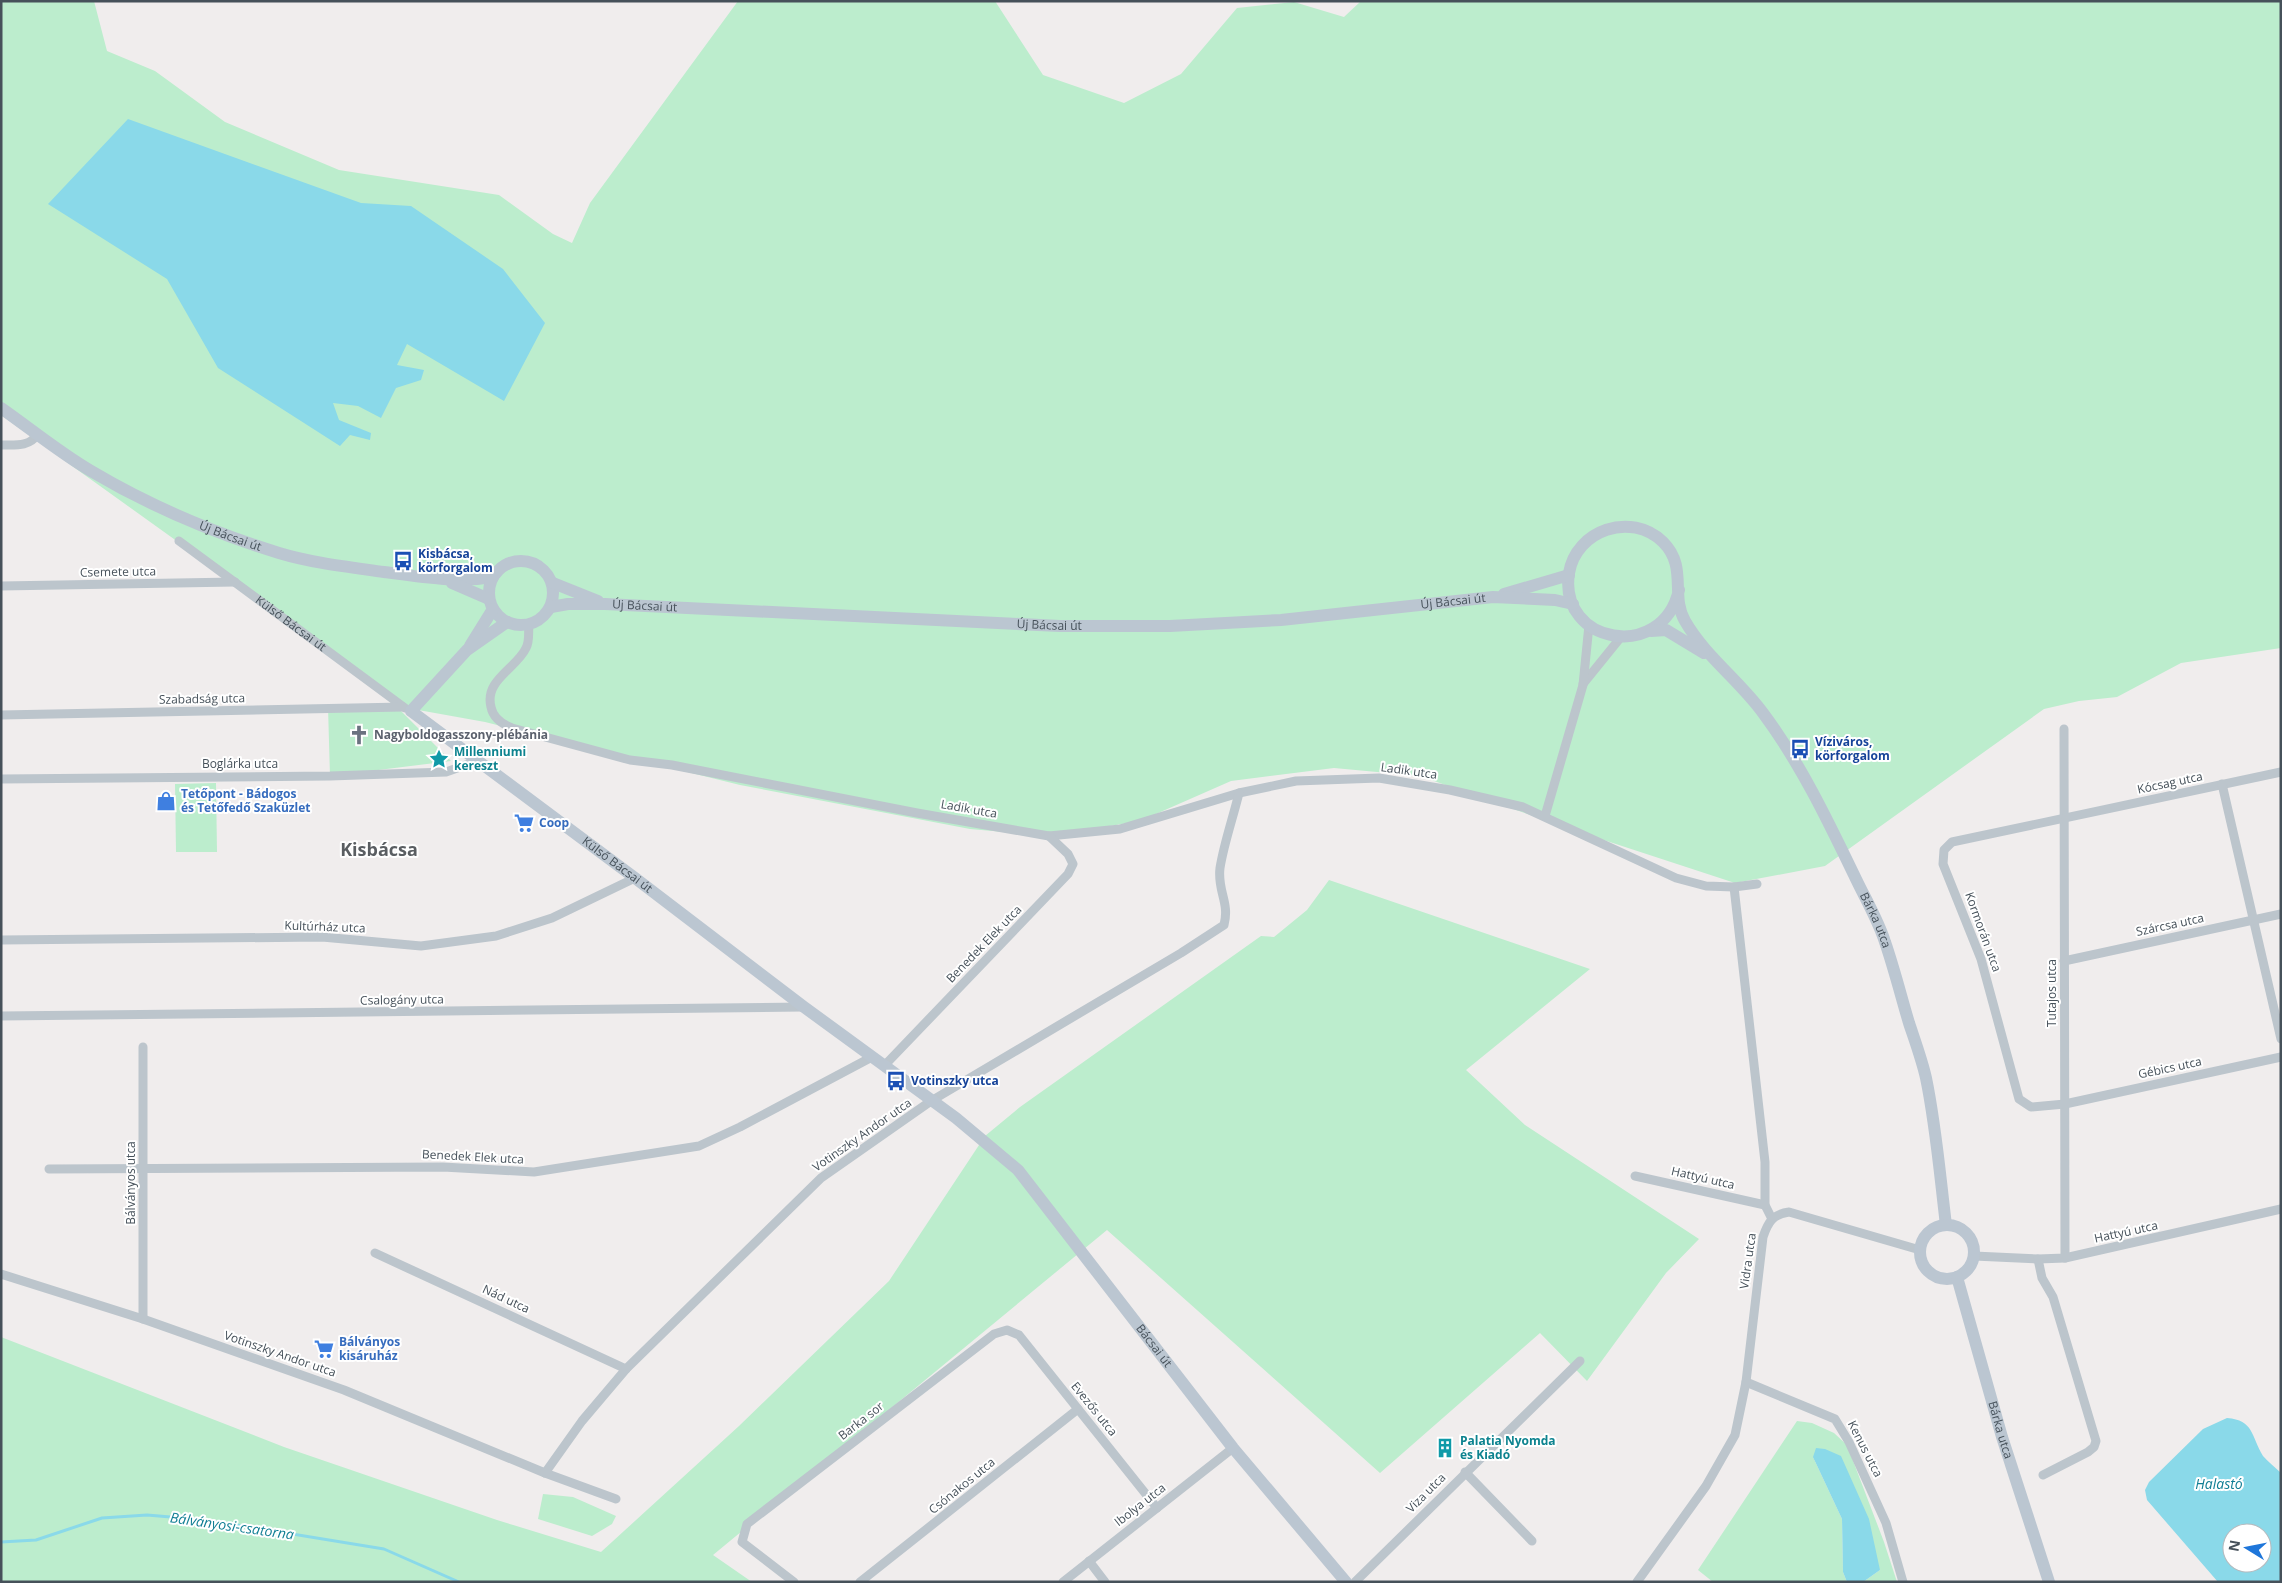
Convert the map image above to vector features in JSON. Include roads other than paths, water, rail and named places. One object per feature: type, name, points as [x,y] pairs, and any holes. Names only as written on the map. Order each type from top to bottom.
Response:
[{"type":"street","name":"Új Bácsai út","points":[[1,408],[90,471],[148,502],[199,524],[280,554],[356,568],[445,580],[474,580],[493,577],[509,563],[525,561],[540,566],[553,583],[604,604]]},
{"type":"street","points":[[1,445],[33,442],[38,434]]},
{"type":"street","points":[[1632,527],[1648,532],[1669,549],[1679,573],[1679,604],[1685,622],[1713,658],[1666,630],[1621,637],[1604,634],[1589,626],[1573,604],[1569,590],[1569,574],[1578,550],[1590,537],[1606,529],[1632,527]]},
{"type":"street","name":"Külső Bácsai út","points":[[180,541],[635,878],[804,1007],[956,1118]]},
{"type":"street","name":"Új Bácsai út","points":[[1493,597],[1569,574]]},
{"type":"street","points":[[467,650],[491,604],[490,584],[493,577]]},
{"type":"street","name":"Új Bácsai út","points":[[445,580],[491,604],[507,622]]},
{"type":"street","name":"Csemete utca","points":[[1,586],[235,582]]},
{"type":"street","points":[[407,709],[467,650],[507,622],[520,625],[539,620],[551,607],[554,593],[553,583]]},
{"type":"street","points":[[1650,631],[1658,626],[1670,612],[1679,590]]},
{"type":"street","name":"Új Bácsai út","points":[[551,607],[568,604],[604,604],[1060,626],[1161,626],[1281,620],[1493,597],[1555,600],[1573,604]]},
{"type":"street","name":"Ladik utca","points":[[529,624],[527,648],[492,690],[491,708],[493,714],[504,724],[630,760],[672,765],[917,813],[1049,836],[1120,829],[1239,793],[1296,781],[1379,778],[1450,790],[1523,807],[1676,878],[1706,886],[1734,887],[1757,884]]},
{"type":"street","points":[[1545,816],[1583,685],[1589,626]]},
{"type":"street","points":[[1583,685],[1621,637]]},
{"type":"street","name":"Bárka utca","points":[[1713,658],[1742,687],[1762,712],[1799,768],[1842,851],[1884,939],[1926,1078],[1946,1225]]},
{"type":"street","name":"Szabadság utca","points":[[1,715],[407,709]]},
{"type":"street","name":"Tutajos utca","points":[[2064,728],[2065,1258]]},
{"type":"street","name":"Boglárka utca","points":[[1,779],[330,776],[446,772],[477,761]]},
{"type":"street","name":"Kócsag utca","points":[[2063,817],[2281,772]]},
{"type":"street","points":[[2222,784],[2281,1039]]},
{"type":"street","name":"Votinszky Andor utca","points":[[545,1473],[582,1421],[626,1368],[821,1178],[931,1101],[1173,958],[1224,925],[1227,912],[1220,887],[1220,869],[1239,793]]},
{"type":"street","name":"Kormorán utca","points":[[2063,817],[1952,842],[1944,850],[1943,864],[1981,959],[2020,1099],[2030,1107],[2065,1104]]},
{"type":"street","name":"Benedek Elek utca","points":[[884,1066],[1068,874],[1073,864],[1071,859],[1049,836]]},
{"type":"street","name":"Kultúrház utca","points":[[1,940],[322,937],[421,946],[496,936],[543,921],[635,878]]},
{"type":"street","points":[[1734,887],[1765,1162],[1765,1205],[1772,1219],[1781,1213],[1789,1212],[1920,1250]]},
{"type":"street","name":"Szárcsa utca","points":[[2064,961],[2281,914]]},
{"type":"street","name":"Csalogány utca","points":[[1,1016],[804,1007]]},
{"type":"street","name":"Bálványos utca","points":[[143,1047],[143,1319]]},
{"type":"street","name":"Benedek Elek utca","points":[[49,1169],[144,1170],[443,1166],[534,1172],[699,1146],[740,1127],[872,1057]]},
{"type":"street","name":"Gébics utca","points":[[2065,1104],[2281,1057]]},
{"type":"street","name":"Bácsai út","points":[[956,1118],[1018,1170],[1233,1448],[1346,1582]]},
{"type":"street","name":"Hattyú utca","points":[[1635,1176],[1765,1205]]},
{"type":"street","name":"Hattyú utca","points":[[1974,1256],[2038,1259],[2065,1258],[2281,1209]]},
{"type":"street","name":"Vidra utca","points":[[1637,1582],[1706,1486],[1735,1435],[1746,1382],[1763,1237],[1772,1219]]},
{"type":"street","points":[[1946,1225],[1962,1230],[1968,1235],[1972,1243],[1974,1256],[1970,1267],[1957,1277],[1940,1278],[1933,1275],[1922,1263],[1920,1250],[1924,1238],[1930,1231],[1946,1225]]},
{"type":"street","name":"Nád utca","points":[[375,1253],[626,1368]]},
{"type":"street","points":[[2038,1259],[2042,1278],[2053,1297],[2096,1441],[2094,1447],[2088,1452],[2043,1475]]},
{"type":"street","name":"Votinszky Andor utca","points":[[1,1274],[143,1319],[344,1390],[545,1473],[616,1499]]},
{"type":"street","name":"Bárka utca","points":[[1957,1277],[2002,1437],[2049,1582]]},
{"type":"street","name":"Evezős utca","points":[[1008,1330],[1019,1336],[1157,1508]]},
{"type":"street","name":"Barka sor","points":[[794,1582],[742,1542],[747,1524],[994,1334],[1008,1330]]},
{"type":"street","name":"Viza utca","points":[[1354,1582],[1580,1360]]},
{"type":"street","name":"Kenus utca","points":[[1746,1382],[1835,1418],[1849,1442],[1886,1523],[1903,1582]]},
{"type":"street","name":"Csónakos utca","points":[[860,1582],[1078,1408]]},
{"type":"street","name":"Ibolya utca","points":[[1063,1582],[1233,1448]]},
{"type":"street","points":[[1465,1472],[1532,1541]]},
{"type":"street","points":[[1089,1561],[1105,1582]]},
{"type":"water","points":[[128,119],[361,203],[411,206],[503,269],[545,323],[504,401],[407,344],[397,365],[424,370],[421,380],[396,388],[381,418],[358,406],[333,403],[339,420],[371,433],[370,440],[350,435],[340,446],[218,368],[167,279],[48,204]]},
{"type":"water","name":"Halastó","points":[[2227,1418],[2242,1422],[2251,1430],[2263,1456],[2281,1473],[2281,1582],[2218,1582],[2147,1500],[2145,1490],[2149,1482],[2203,1429]]},
{"type":"water","points":[[1816,1448],[1825,1449],[1841,1456],[1869,1519],[1880,1570],[1863,1582],[1847,1582],[1843,1572],[1842,1519],[1813,1457]]},
{"type":"waterway","name":"Bálványosi-csatorna","points":[[1,1542],[36,1540],[102,1518],[147,1515],[206,1520],[384,1549],[459,1582]]},
{"type":"place","name":"Kisbácsa, körforgalom","points":[[403,561]]},
{"type":"place","name":"Nagyboldogasszony-plébánia","points":[[359,735]]},
{"type":"place","name":"Víziváros, körforgalom","points":[[1800,749]]},
{"type":"place","name":"Millenniumi kereszt","points":[[439,759]]},
{"type":"place","name":"Tetőpont - Bádogos és Tetőfedő Szaküzlet","points":[[166,801]]},
{"type":"place","name":"Coop","points":[[524,823]]},
{"type":"place","name":"Votinszky utca","points":[[896,1081]]},
{"type":"place","name":"Bálványos kisáruház","points":[[324,1349]]},
{"type":"place","name":"Palatia Nyomda és Kiadó","points":[[1445,1448]]},
{"type":"district","name":"Kisbácsa","points":[[379,850]]}]
